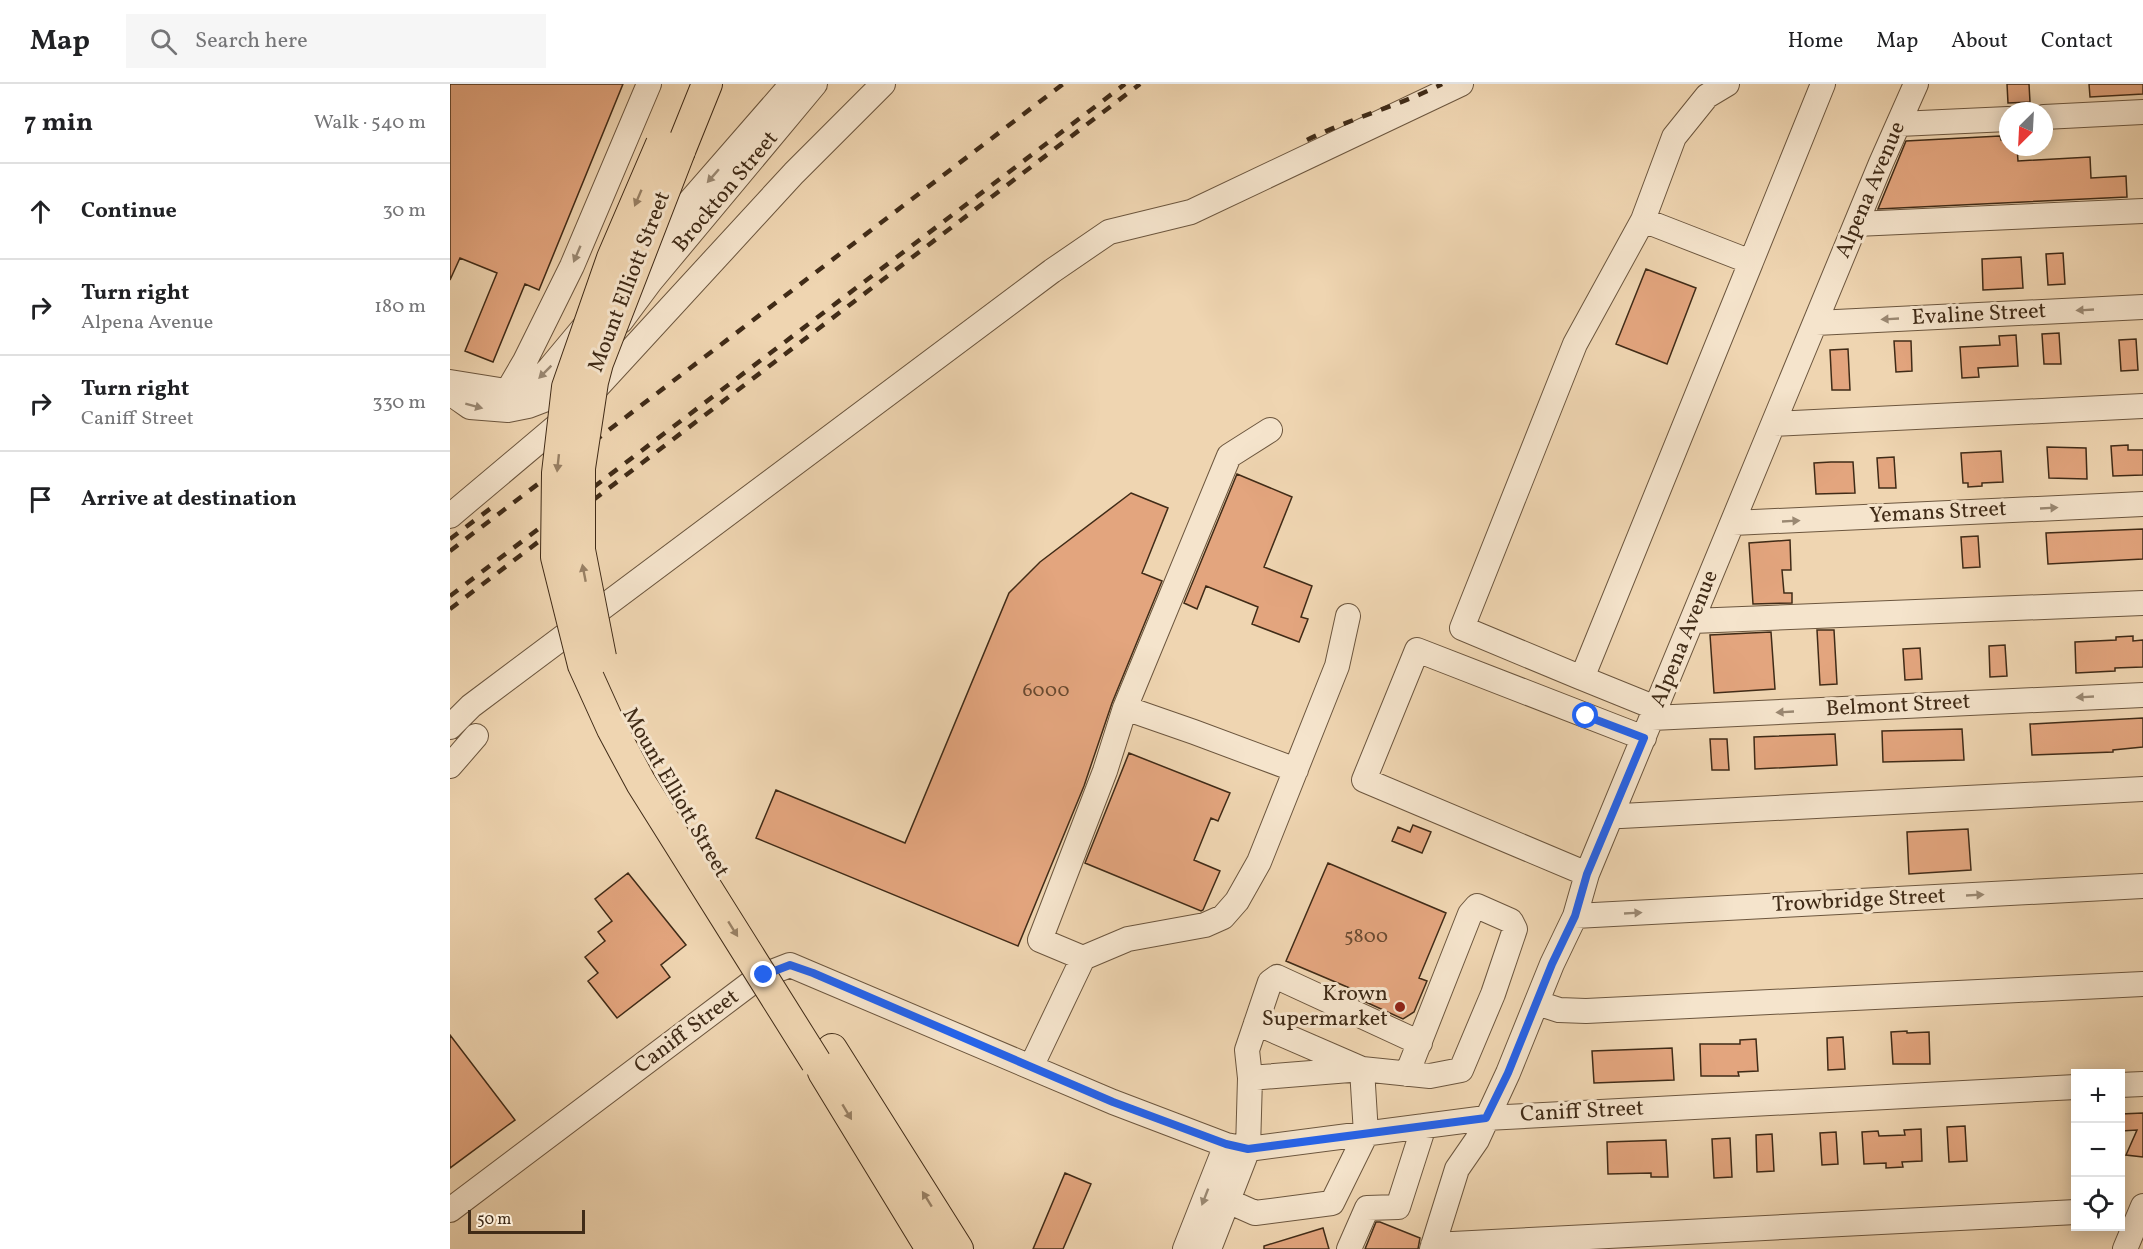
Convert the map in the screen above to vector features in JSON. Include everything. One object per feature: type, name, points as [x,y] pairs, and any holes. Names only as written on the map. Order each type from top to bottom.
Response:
[{"type":"main road","name":"Mount Elliott Street","points":[[685,84],[670,148],[598,363],[580,468],[580,550],[601,657],[630,721],[659,776],[824,1055],[931,1249]]},
{"type":"main road","name":"Mount Elliott Street","points":[[670,148],[707,84]]},
{"type":"main road","name":"Mount Elliott Street","points":[[824,1055],[958,1249]]},
{"type":"street","points":[[504,401],[572,266],[649,84]]},
{"type":"street","name":"Brockton Street","points":[[504,401],[536,382],[549,369],[642,256],[792,84]]},
{"type":"street","name":"Brockton Street","points":[[504,401],[528,406],[549,398],[583,370],[650,282],[815,84]]},
{"type":"street","points":[[450,516],[577,409],[794,173],[883,84]]},
{"type":"street","points":[[450,727],[471,706],[1042,278],[1109,232],[1191,212],[1461,84]]},
{"type":"street","points":[[1651,722],[1582,678],[1462,628],[1575,344],[1643,220],[1674,137],[1707,96],[1727,84]]},
{"type":"street","points":[[1582,678],[1823,84]]},
{"type":"street","name":"Alpena Avenue","points":[[1432,1247],[1456,1169],[1477,1140],[1508,1073],[1552,964],[1575,916],[1587,874],[1914,89]]},
{"type":"street","points":[[2053,117],[2143,112]]},
{"type":"street","points":[[1899,124],[1999,119]]},
{"type":"street","points":[[1856,224],[2143,211]]},
{"type":"street","points":[[1643,220],[1751,262]]},
{"type":"street","name":"Evaline Street","points":[[1815,323],[2143,307]]},
{"type":"street","points":[[450,382],[504,401]]},
{"type":"street","points":[[450,393],[470,407],[504,401]]},
{"type":"street","points":[[1774,424],[2143,406]]},
{"type":"street","points":[[1083,958],[1040,940],[1105,771],[1125,708],[1229,456],[1270,430]]},
{"type":"street","name":"Yemans Street","points":[[1733,523],[2143,504]]},
{"type":"street","points":[[1692,621],[2143,603]]},
{"type":"street","points":[[1031,1067],[1083,958],[1128,939],[1205,925],[1223,916],[1237,901],[1259,862],[1337,666],[1348,616]]},
{"type":"street","points":[[1587,874],[1364,780],[1402,685],[1417,650],[1651,722]]},
{"type":"street","name":"Belmont Street","points":[[1651,722],[2143,695]]},
{"type":"street","points":[[1125,708],[1296,770]]},
{"type":"street","points":[[450,766],[476,736]]},
{"type":"street","points":[[1613,813],[1621,816],[2143,789]]},
{"type":"street","name":"Trowbridge Street","points":[[1575,916],[2143,886]]},
{"type":"street","points":[[1250,1078],[1362,1069],[1407,1074],[1430,1076],[1461,1070],[1493,994],[1515,929],[1511,921],[1477,906],[1470,914],[1407,1074]]},
{"type":"street","name":"Caniff Street","points":[[450,1210],[753,982],[790,965],[1113,1102],[1237,1147],[1366,1134],[1486,1118],[2071,1087]]},
{"type":"street","points":[[1209,1249],[1228,1201],[1250,1078],[1247,1050],[1270,982],[1276,977],[1420,1043]]},
{"type":"street","points":[[1537,1003],[1559,1010],[1586,1011],[2143,984]]},
{"type":"street","points":[[1256,1023],[1362,1069]]},
{"type":"street","points":[[1228,1201],[1255,1213],[1332,1203],[1366,1134],[1362,1069]]},
{"type":"street","points":[[2125,1085],[2143,1084]]},
{"type":"street","points":[[1349,1249],[1367,1208],[1398,1207],[1424,1126]]},
{"type":"street","points":[[1185,1249],[1237,1147]]},
{"type":"street","points":[[2126,1249],[2135,1208]]},
{"type":"street","points":[[1432,1247],[2071,1212]]},
{"type":"building","points":[[450,84],[623,84],[539,290],[525,284],[493,362],[465,351],[497,273],[460,258],[450,280]]},
{"type":"building","points":[[2007,84],[2029,84],[2030,102],[2008,102]]},
{"type":"building","points":[[2089,84],[2143,84],[2143,94],[2090,97]]},
{"type":"building","points":[[1999,136],[1999,156],[2018,156],[2018,161],[2090,157],[2091,178],[2126,176],[2127,197],[1878,209],[1906,141]]},
{"type":"building","points":[[2063,253],[2065,284],[2048,285],[2046,254]]},
{"type":"building","points":[[2021,257],[2023,288],[1983,290],[1982,259]]},
{"type":"building","points":[[1646,269],[1696,288],[1667,364],[1616,344]]},
{"type":"building","points":[[2059,333],[2061,364],[2044,364],[2042,334]]},
{"type":"building","points":[[2016,335],[2018,366],[1978,368],[1979,377],[1962,378],[1960,347],[2000,345],[1999,336]]},
{"type":"building","points":[[2136,339],[2138,370],[2121,371],[2119,340]]},
{"type":"building","points":[[1894,341],[1911,341],[1912,371],[1896,372]]},
{"type":"building","points":[[1848,349],[1850,390],[1832,390],[1830,350]]},
{"type":"building","points":[[2128,445],[2128,450],[2143,450],[2143,475],[2113,476],[2111,446]]},
{"type":"building","points":[[2047,447],[2086,448],[2087,479],[2049,478]]},
{"type":"building","points":[[2001,451],[2003,482],[1982,483],[1982,486],[1968,487],[1968,483],[1963,483],[1961,453]]},
{"type":"building","points":[[1894,457],[1896,488],[1879,488],[1877,458]]},
{"type":"building","points":[[1853,462],[1855,493],[1816,494],[1814,463]]},
{"type":"building","points":[[1237,474],[1292,497],[1264,567],[1312,586],[1301,617],[1308,619],[1299,642],[1252,624],[1258,607],[1206,586],[1197,609],[1184,603]]},
{"type":"building","points":[[1131,493],[1168,508],[1142,573],[1162,581],[1112,703],[1084,786],[1018,946],[756,838],[776,790],[905,843],[1009,593],[1040,562]]},
{"type":"building","points":[[2143,529],[2143,559],[2048,564],[2046,533]]},
{"type":"building","points":[[1978,536],[1980,567],[1963,568],[1961,537]]},
{"type":"building","points":[[1790,540],[1791,570],[1782,570],[1784,593],[1792,593],[1792,603],[1753,604],[1749,543]]},
{"type":"building","points":[[1817,630],[1834,630],[1837,684],[1820,685]]},
{"type":"building","points":[[1771,632],[1775,689],[1714,693],[1710,635]]},
{"type":"building","points":[[2133,636],[2133,641],[2143,640],[2143,667],[2076,673],[2075,642],[2116,640],[2116,637]]},
{"type":"building","points":[[2005,645],[2007,676],[1990,677],[1989,646]]},
{"type":"building","points":[[1920,648],[1922,679],[1905,680],[1903,649]]},
{"type":"building","points":[[2143,718],[2143,747],[2113,750],[2113,752],[2032,755],[2030,724]]},
{"type":"building","points":[[1962,729],[1964,760],[1883,762],[1882,731]]},
{"type":"building","points":[[1835,734],[1837,765],[1755,769],[1754,737]]},
{"type":"building","points":[[1710,739],[1727,739],[1729,770],[1712,770]]},
{"type":"building","points":[[1129,753],[1230,793],[1218,821],[1211,818],[1194,860],[1220,871],[1201,911],[1085,863]]},
{"type":"building","points":[[1413,825],[1431,832],[1422,853],[1392,841],[1398,827],[1410,832]]},
{"type":"building","points":[[1968,829],[1971,870],[1909,874],[1907,832]]},
{"type":"building","points":[[1328,863],[1446,913],[1419,978],[1427,981],[1414,1012],[1403,1019],[1357,998],[1359,992],[1286,961]]},
{"type":"building","points":[[628,873],[686,945],[661,965],[670,977],[617,1018],[588,981],[598,973],[585,957],[605,941],[598,932],[612,921],[595,899]]},
{"type":"building","points":[[1907,1031],[1907,1033],[1929,1032],[1930,1064],[1893,1064],[1891,1032]]},
{"type":"building","points":[[450,1035],[515,1120],[450,1168]]},
{"type":"building","points":[[1843,1037],[1845,1069],[1828,1070],[1827,1038]]},
{"type":"building","points":[[1756,1039],[1758,1071],[1738,1072],[1739,1076],[1701,1076],[1700,1044],[1740,1044],[1740,1040]]},
{"type":"building","points":[[1672,1048],[1674,1080],[1594,1083],[1592,1051]]},
{"type":"building","points":[[2143,1113],[2143,1157],[2126,1155],[2137,1130],[2125,1131],[2125,1114]]},
{"type":"building","points":[[1965,1126],[1967,1161],[1949,1162],[1947,1127]]},
{"type":"building","points":[[1921,1129],[1922,1161],[1902,1162],[1903,1167],[1886,1168],[1886,1163],[1864,1164],[1862,1132],[1878,1131],[1879,1136],[1905,1135],[1904,1130]]},
{"type":"building","points":[[1836,1132],[1838,1164],[1822,1165],[1820,1133]]},
{"type":"building","points":[[1772,1134],[1774,1171],[1757,1172],[1756,1135]]},
{"type":"building","points":[[1730,1138],[1732,1177],[1714,1178],[1712,1139]]},
{"type":"building","points":[[1666,1140],[1668,1177],[1651,1177],[1651,1173],[1608,1174],[1607,1142]]},
{"type":"building","points":[[1065,1173],[1091,1184],[1063,1249],[1033,1249]]},
{"type":"building","points":[[1376,1222],[1420,1238],[1418,1249],[1365,1249]]},
{"type":"building","points":[[1323,1228],[1329,1249],[1264,1249],[1264,1246]]},
{"type":"railway","points":[[450,551],[1063,84]]},
{"type":"railway","points":[[450,596],[1125,84]]},
{"type":"railway","points":[[450,609],[1140,84]]},
{"type":"railway","points":[[1307,140],[1442,84]]},
{"type":"railway","points":[[450,539],[491,508]]},
{"type":"place","name":"Krown Supermarket","points":[[1400,1007]]},
{"type":"route","points":[[764,975],[790,965],[813,973],[1113,1102],[1226,1144],[1248,1149],[1486,1118],[1508,1073],[1552,964],[1575,916],[1587,874],[1644,738],[1586,716]]}]
